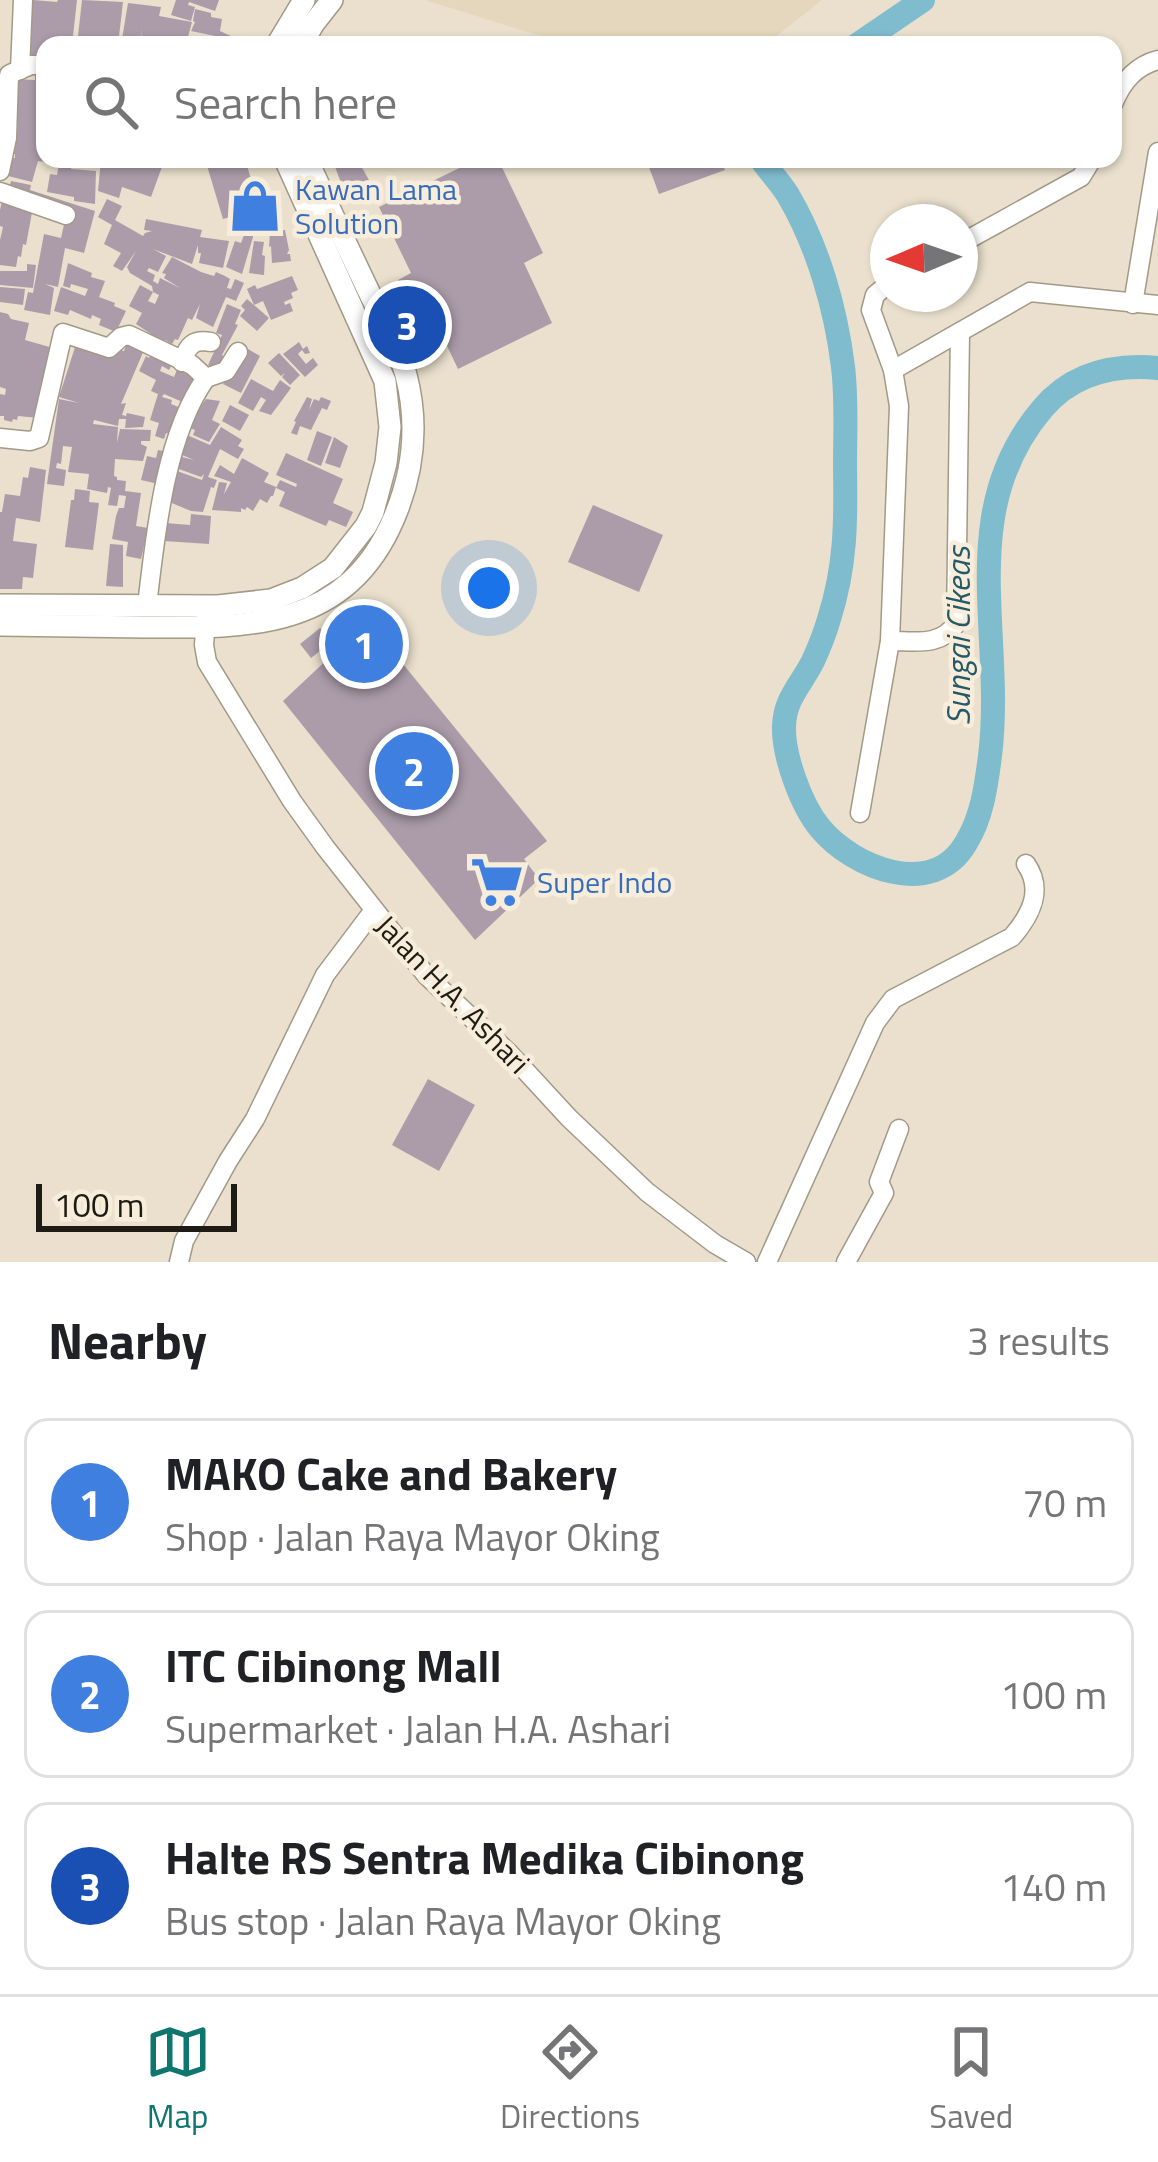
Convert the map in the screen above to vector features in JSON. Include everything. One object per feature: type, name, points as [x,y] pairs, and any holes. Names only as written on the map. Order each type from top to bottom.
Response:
[{"type":"main road","points":[[282,36],[304,0]]},
{"type":"main road","points":[[306,36],[332,0]]},
{"type":"main road","points":[[0,626],[206,617],[271,600],[333,568],[366,526],[386,463],[389,404],[379,363],[289,168]]},
{"type":"main road","points":[[0,605],[147,606],[264,623],[302,613],[346,586],[371,558],[390,529],[411,469],[413,415],[400,357],[312,168]]},
{"type":"street","points":[[0,171],[23,0]]},
{"type":"street","points":[[1122,85],[1147,63],[1158,60]]},
{"type":"street","points":[[1133,304],[1158,152]]},
{"type":"street","points":[[978,234],[1081,177],[1086,168]]},
{"type":"street","points":[[0,192],[66,215]]},
{"type":"street","points":[[892,370],[1030,292],[1158,305]]},
{"type":"street","points":[[860,813],[890,641],[900,428],[898,389],[872,312]]},
{"type":"street","points":[[890,641],[936,641],[956,624],[960,332]]},
{"type":"street","points":[[0,438],[39,438],[63,333],[109,348],[127,334],[192,365],[206,378]]},
{"type":"street","points":[[182,362],[191,343],[211,342]]},
{"type":"street","points":[[147,606],[155,537],[186,416],[206,378],[226,371],[238,352]]},
{"type":"street","name":"Jalan H.A. Ashari","points":[[206,617],[205,653],[215,676],[282,786],[426,975],[617,1166],[682,1220],[746,1262]]},
{"type":"street","points":[[767,1262],[874,1023],[893,999],[1012,937],[1027,920],[1035,896],[1035,878],[1026,865]]},
{"type":"street","points":[[179,1262],[184,1241],[263,1103],[325,975],[374,910]]},
{"type":"street","points":[[846,1262],[884,1193],[879,1182],[899,1129]]},
{"type":"shaded area","points":[[425,0],[822,0],[776,36],[540,36]]},
{"type":"building","points":[[33,0],[77,0],[73,36],[36,36],[36,60],[28,60]]},
{"type":"building","points":[[82,0],[123,2],[119,36],[78,36]]},
{"type":"building","points":[[176,0],[219,0],[215,11],[189,2],[195,7],[191,21],[171,15]]},
{"type":"building","points":[[128,3],[161,7],[159,16],[192,22],[188,36],[141,36],[142,29],[141,36],[122,36]]},
{"type":"building","points":[[195,9],[211,13],[222,19],[220,31],[231,36],[191,31]]},
{"type":"building","points":[[35,74],[36,168],[32,182],[8,176],[18,126],[16,79],[35,80]]},
{"type":"building","points":[[58,168],[96,171],[95,204],[47,192],[50,174],[57,175]]},
{"type":"building","points":[[100,168],[162,168],[151,197],[122,187],[119,198],[98,191]]},
{"type":"building","points":[[208,168],[248,168],[260,209],[223,219]]},
{"type":"building","points":[[336,168],[362,168],[369,180],[342,186]]},
{"type":"building","points":[[459,168],[502,168],[543,253],[524,263],[552,323],[458,369],[440,331],[426,338],[398,280],[411,273],[379,207]]},
{"type":"building","points":[[649,168],[724,168],[725,170],[659,194]]},
{"type":"building","points":[[11,181],[95,211],[84,253],[65,248],[58,287],[45,284],[54,288],[50,315],[24,310],[28,292],[33,293],[44,234],[61,238],[65,220],[8,193]]},
{"type":"building","points":[[3,197],[33,207],[26,245],[16,267],[0,265]]},
{"type":"building","points":[[107,199],[122,206],[115,220],[143,236],[152,231],[144,230],[146,219],[202,230],[200,237],[229,241],[223,268],[199,263],[198,245],[192,264],[153,249],[166,256],[158,272],[147,271],[158,284],[160,278],[180,288],[162,273],[172,257],[201,272],[225,276],[230,279],[227,288],[231,289],[235,279],[244,283],[236,301],[226,297],[213,327],[196,318],[200,304],[172,344],[165,340],[162,346],[136,324],[142,313],[129,306],[140,285],[153,292],[152,286],[127,267],[136,251],[122,271],[113,266],[121,253],[104,244],[112,225],[98,217]]},
{"type":"building","points":[[246,230],[253,237],[242,274],[226,267],[235,241],[241,243]]},
{"type":"building","points":[[285,230],[291,261],[272,263],[270,232]]},
{"type":"building","points":[[254,241],[264,242],[264,275],[249,273]]},
{"type":"building","points":[[68,263],[105,281],[99,297],[126,311],[116,332],[99,325],[101,319],[92,315],[91,319],[70,310],[68,315],[54,311],[61,287],[85,296],[88,289],[63,286]]},
{"type":"building","points":[[27,264],[36,265],[33,288],[0,285],[0,271],[27,271]]},
{"type":"building","points":[[292,276],[298,290],[284,302],[293,311],[271,320],[263,301],[254,305],[247,289]]},
{"type":"building","points":[[0,287],[25,289],[23,305],[0,302]]},
{"type":"building","points":[[247,299],[269,318],[257,331],[240,316]]},
{"type":"building","points":[[227,304],[241,310],[222,355],[227,359],[217,369],[208,365],[222,335],[216,333]]},
{"type":"building","points":[[0,312],[29,323],[25,340],[53,348],[39,418],[18,416],[12,422],[0,416],[0,394],[5,395],[6,389],[0,387]]},
{"type":"building","points":[[77,341],[124,351],[127,343],[144,350],[121,404],[126,403],[122,415],[145,417],[143,427],[125,428],[126,419],[119,419],[118,426],[94,420],[93,424],[118,427],[117,443],[120,429],[151,430],[150,441],[141,441],[147,447],[143,461],[115,459],[114,476],[126,481],[125,491],[141,493],[136,526],[148,528],[151,535],[141,559],[126,556],[128,542],[112,539],[126,496],[119,495],[117,506],[108,505],[111,488],[107,493],[87,489],[89,474],[68,472],[72,447],[63,446],[61,464],[57,463],[56,468],[66,470],[64,486],[47,484],[59,399],[79,403],[59,397]]},
{"type":"building","points":[[299,342],[310,353],[302,350],[298,354],[306,364],[313,358],[318,365],[305,377],[283,354]]},
{"type":"building","points":[[243,346],[260,356],[241,393],[223,384]]},
{"type":"building","points":[[152,352],[174,361],[169,370],[162,366],[160,371],[174,377],[179,365],[197,379],[187,404],[162,397],[181,408],[178,423],[171,427],[176,428],[175,435],[166,433],[164,439],[155,436],[159,423],[150,420],[158,394],[151,391],[156,380],[139,371]]},
{"type":"building","points":[[279,353],[300,375],[290,385],[282,377],[285,373],[281,376],[268,363]]},
{"type":"building","points":[[251,379],[273,391],[280,380],[291,388],[271,415],[259,411],[266,400],[261,397],[253,411],[238,403]]},
{"type":"building","points":[[307,397],[312,399],[309,410],[314,399],[331,401],[311,430],[300,426],[297,435],[291,433],[294,421]]},
{"type":"building","points":[[206,399],[220,401],[212,420],[220,424],[209,442],[193,435],[195,430],[190,428],[197,404],[201,406]]},
{"type":"building","points":[[230,405],[249,415],[240,431],[222,421]]},
{"type":"building","points":[[221,427],[242,440],[238,446],[244,449],[238,459],[220,449],[208,477],[217,480],[203,512],[167,501],[177,471],[202,480],[204,474],[176,468],[182,457],[194,460],[182,455],[187,435],[210,445]]},
{"type":"building","points":[[317,431],[332,437],[321,466],[307,460]]},
{"type":"building","points":[[334,437],[348,446],[340,468],[325,463]]},
{"type":"building","points":[[158,450],[168,452],[163,485],[141,480],[147,456],[156,458]]},
{"type":"building","points":[[286,453],[343,479],[333,503],[353,512],[346,527],[329,520],[326,526],[279,506],[285,492],[276,488],[280,480],[297,484],[276,475]]},
{"type":"building","points":[[242,458],[269,473],[264,482],[276,487],[273,496],[267,503],[260,499],[253,511],[247,507],[241,512],[212,510],[219,482],[227,483],[224,494],[231,482],[214,476],[220,465],[234,474]]},
{"type":"building","points":[[30,467],[46,470],[40,522],[16,518],[13,541],[37,544],[33,578],[23,577],[22,589],[0,589],[0,512],[5,494],[20,496]]},
{"type":"building","points":[[75,489],[90,491],[89,502],[99,503],[93,550],[65,547]]},
{"type":"building","points":[[593,505],[663,535],[639,592],[568,562]]},
{"type":"building","points":[[191,514],[211,516],[209,544],[164,541],[165,523],[190,525]]},
{"type":"building","points":[[110,544],[123,545],[123,587],[106,586]]},
{"type":"building","points":[[368,621],[547,841],[524,859],[539,879],[475,940],[283,701]]},
{"type":"building","points":[[320,628],[331,642],[311,658],[300,644]]},
{"type":"building","points":[[428,1079],[475,1105],[439,1171],[392,1145]]},
{"type":"waterway","name":"Sungai Cikeas","points":[[870,36],[923,0]]},
{"type":"waterway","name":"Sungai Cikeas","points":[[768,168],[788,195],[817,257],[836,323],[845,404],[844,543],[839,580],[822,640],[790,699],[784,738],[806,806],[820,828],[852,855],[893,872],[914,874],[952,860],[966,843],[980,812],[990,756],[989,575],[999,489],[1016,448],[1043,408],[1068,386],[1096,373],[1158,368]]},
{"type":"place","name":"Kawan Lama Solution","points":[[255,206]]},
{"type":"place","name":"Halte RS Sentra Medika Cibinong","points":[[407,325]]},
{"type":"place","name":"MAKO Cake and Bakery","points":[[364,644]]},
{"type":"place","name":"ITC Cibinong Mall","points":[[414,771]]},
{"type":"place","name":"Super Indo","points":[[497,882]]}]
